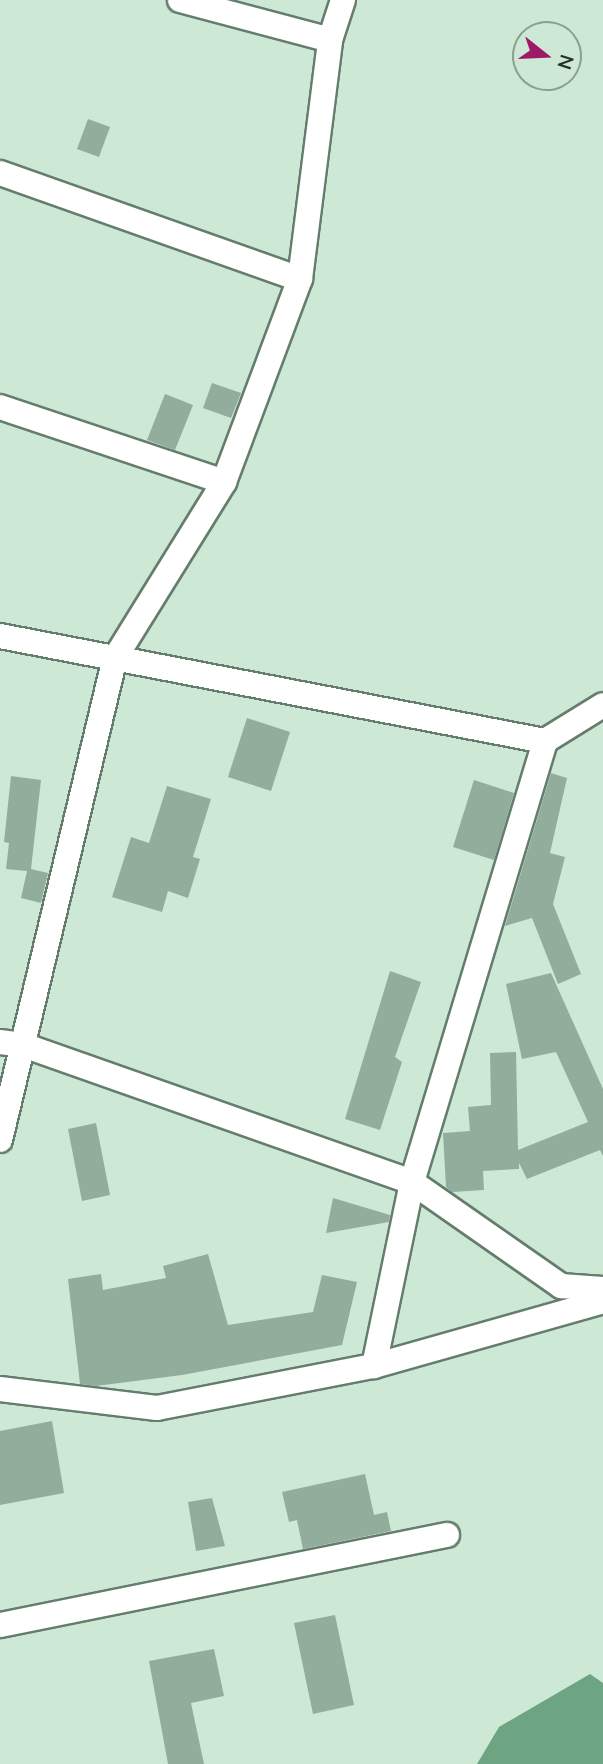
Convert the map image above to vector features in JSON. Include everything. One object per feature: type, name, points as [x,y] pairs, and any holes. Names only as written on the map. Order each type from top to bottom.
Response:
[{"type":"street","points":[[180,0],[330,40]]},
{"type":"street","points":[[0,1140],[11,1044],[115,659],[224,482],[300,279],[330,40],[343,0]]},
{"type":"street","points":[[0,173],[300,279]]},
{"type":"street","points":[[0,407],[224,482]]},
{"type":"street","points":[[0,636],[545,741]]},
{"type":"street","points":[[374,1366],[412,1182],[545,741],[603,705]]},
{"type":"street","points":[[11,1044],[412,1182],[561,1286],[603,1289]]},
{"type":"street","points":[[0,1388],[157,1408],[374,1366],[603,1301]]},
{"type":"street","points":[[0,1625],[447,1535]]},
{"type":"shaded area","points":[[590,1674],[603,1683],[603,1764],[477,1764],[499,1727]]},
{"type":"building","points":[[88,119],[110,127],[99,157],[77,149]]},
{"type":"building","points":[[212,383],[241,393],[231,418],[203,408]]},
{"type":"building","points":[[165,394],[193,405],[175,450],[147,440]]},
{"type":"building","points":[[247,718],[290,732],[271,791],[228,777]]},
{"type":"building","points":[[551,773],[567,778],[550,853],[565,857],[553,904],[581,974],[558,984],[532,918],[505,926]]},
{"type":"building","points":[[11,776],[41,780],[31,869],[48,873],[41,903],[21,898],[27,871],[6,869],[9,843],[4,842]]},
{"type":"building","points":[[474,780],[514,793],[494,860],[453,847]]},
{"type":"building","points":[[167,786],[211,799],[193,857],[200,859],[188,898],[168,891],[162,912],[112,897],[131,837],[149,843]]},
{"type":"building","points":[[390,971],[421,982],[395,1057],[402,1062],[380,1130],[345,1119]]},
{"type":"building","points":[[551,973],[603,1089],[603,1156],[600,1150],[527,1179],[519,1163],[519,1169],[483,1171],[484,1190],[452,1192],[446,1187],[443,1133],[470,1131],[468,1107],[491,1105],[490,1053],[516,1052],[518,1150],[588,1122],[556,1052],[522,1059],[506,984]]},
{"type":"building","points":[[96,1123],[110,1195],[82,1201],[68,1129]]},
{"type":"building","points":[[333,1198],[390,1215],[389,1222],[326,1233]]},
{"type":"building","points":[[208,1254],[228,1325],[313,1312],[322,1275],[357,1282],[342,1345],[182,1375],[96,1386],[80,1384],[68,1279],[101,1274],[103,1290],[166,1278],[163,1266]]},
{"type":"building","points":[[52,1421],[64,1493],[0,1505],[0,1431]]},
{"type":"building","points":[[365,1474],[374,1515],[387,1512],[391,1531],[303,1549],[297,1520],[289,1522],[282,1492]]},
{"type":"building","points":[[212,1498],[225,1546],[196,1551],[188,1502]]},
{"type":"building","points":[[335,1615],[354,1705],[313,1714],[294,1623]]},
{"type":"building","points":[[214,1649],[224,1696],[191,1703],[204,1764],[168,1764],[149,1661]]}]
